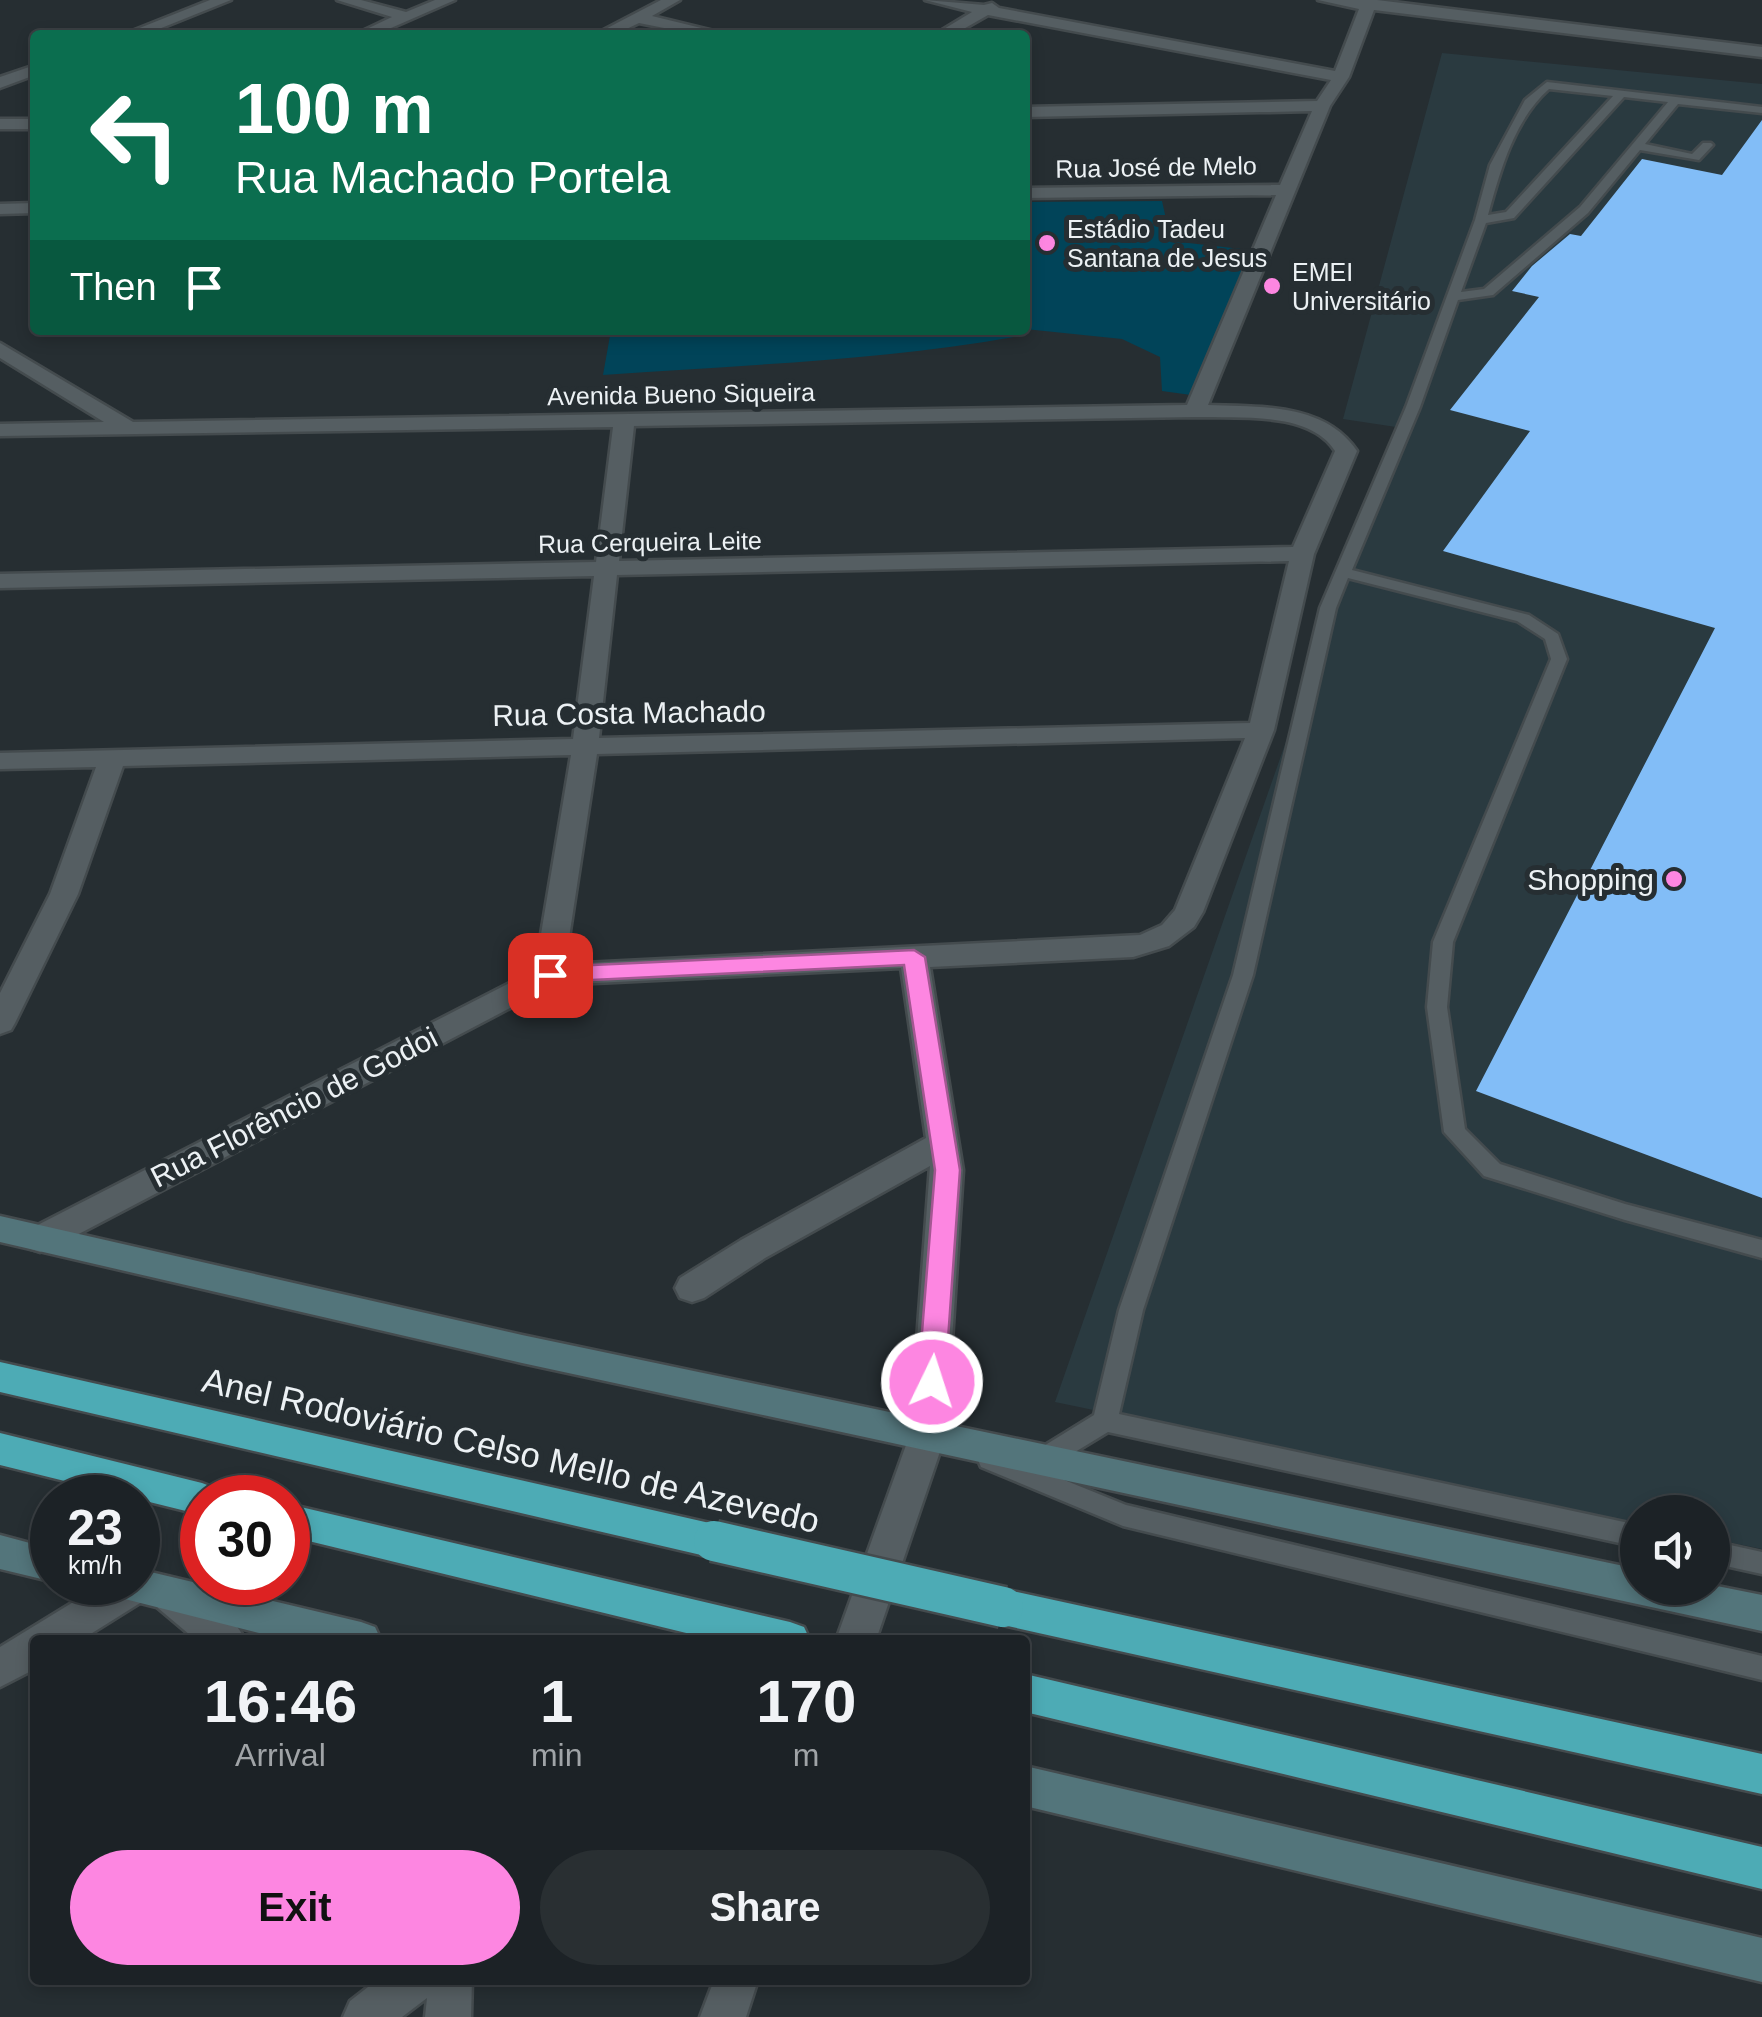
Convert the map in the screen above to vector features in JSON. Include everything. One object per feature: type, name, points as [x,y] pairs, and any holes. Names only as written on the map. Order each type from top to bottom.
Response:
[{"type":"highway","name":"Anel Rodoviário Celso Mello de Azevedo","points":[[0,1376],[1003,1607],[1762,1774]]},
{"type":"highway","points":[[0,1450],[180,1494]]},
{"type":"highway","points":[[310,1525],[768,1635]]},
{"type":"highway","points":[[1030,1694],[1762,1868]]},
{"type":"main road","points":[[0,1229],[522,1349],[1620,1583]]},
{"type":"main road","points":[[0,1552],[30,1560]]},
{"type":"main road","points":[[160,1592],[339,1635]]},
{"type":"main road","points":[[1724,1605],[1762,1613]]},
{"type":"main road","points":[[1030,1787],[1762,1960]]},
{"type":"street","points":[[143,30],[224,0]]},
{"type":"street","points":[[344,0],[408,17]]},
{"type":"street","points":[[375,30],[448,0]]},
{"type":"street","points":[[612,30],[673,0]]},
{"type":"street","points":[[932,0],[1340,78]]},
{"type":"street","points":[[951,30],[1003,0]]},
{"type":"street","points":[[1324,0],[1762,52]]},
{"type":"street","points":[[1195,412],[1322,106],[1340,78],[1368,4]]},
{"type":"street","points":[[637,18],[697,30]]},
{"type":"street","points":[[0,83],[30,72]]},
{"type":"street","points":[[1030,94],[1123,111]]},
{"type":"street","points":[[1030,112],[1322,106]]},
{"type":"street","points":[[0,124],[30,124]]},
{"type":"street","name":"Rua José de Melo","points":[[1030,193],[1287,190]]},
{"type":"street","points":[[0,209],[30,208]]},
{"type":"street","points":[[0,350],[132,430]]},
{"type":"street","name":"Avenida Bueno Siqueira","points":[[1,430],[1195,412],[1295,419],[1324,426],[1341,438],[1346,451],[1302,554]]},
{"type":"street","points":[[624,422],[585,746],[550,975],[1133,947],[1160,940],[1179,928],[1190,912],[1260,730],[1302,554]]},
{"type":"street","name":"Rua Cerqueira Leite","points":[[0,581],[1302,554]]},
{"type":"street","name":"Rua Costa Machado","points":[[0,761],[1260,730]]},
{"type":"street","points":[[0,1023],[64,894],[112,759]]},
{"type":"street","points":[[858,1635],[928,1434],[947,1170],[914,957]]},
{"type":"street","name":"Rua Florêncio de Godoi","points":[[40,1239],[550,975]]},
{"type":"street","points":[[692,1288],[753,1249],[944,1144]]},
{"type":"street","points":[[160,1599],[216,1635]]},
{"type":"street","points":[[56,1635],[111,1605]]},
{"type":"street","points":[[0,1669],[30,1650]]},
{"type":"street","points":[[366,2017],[406,1985]]},
{"type":"street","points":[[448,2017],[450,1985]]},
{"type":"street","points":[[722,2017],[734,1985]]},
{"type":"lane","points":[[1105,1421],[1130,1310],[1243,975],[1328,608],[1413,407],[1481,220],[1496,165],[1538,90],[1547,86],[1762,110]]},
{"type":"lane","points":[[1481,220],[1510,215],[1623,92]]},
{"type":"lane","points":[[1453,297],[1488,292],[1584,210],[1677,98]]},
{"type":"lane","points":[[1638,146],[1695,158],[1707,145]]},
{"type":"lane","points":[[1344,572],[1522,618],[1552,637],[1559,659],[1443,942],[1437,1007],[1454,1132],[1492,1170],[1625,1212],[1762,1248]]},
{"type":"lane","points":[[1043,1459],[1105,1421],[1620,1532]]},
{"type":"lane","points":[[928,1434],[1123,1516],[1762,1668]]},
{"type":"lane","points":[[1730,1556],[1762,1563]]},
{"type":"shaded area","points":[[1442,53],[1762,84],[1762,1549],[1730,1542],[1730,1495],[1620,1495],[1620,1519],[1055,1402],[1396,427],[1343,419]]},
{"type":"shaded area","points":[[1162,201],[1171,241],[1250,250],[1191,395],[1162,391],[1160,357],[1122,339],[1030,330],[1030,202]]},
{"type":"shaded area","points":[[610,335],[1015,335],[912,352],[603,375]]},
{"type":"building","name":"Shopping","points":[[1762,120],[1762,1198],[1476,1091],[1715,628],[1443,551],[1530,431],[1450,410],[1539,297],[1512,291],[1532,266],[1570,234],[1581,236],[1642,159],[1722,175]]},
{"type":"place","name":"Estádio Tadeu Santana de Jesus","points":[[1047,243]]},
{"type":"place","name":"EMEI Universitário","points":[[1272,286]]},
{"type":"place","name":"Shopping","points":[[1674,879]]},
{"type":"route","points":[[550,975],[914,957],[947,1170],[932,1382]]}]
